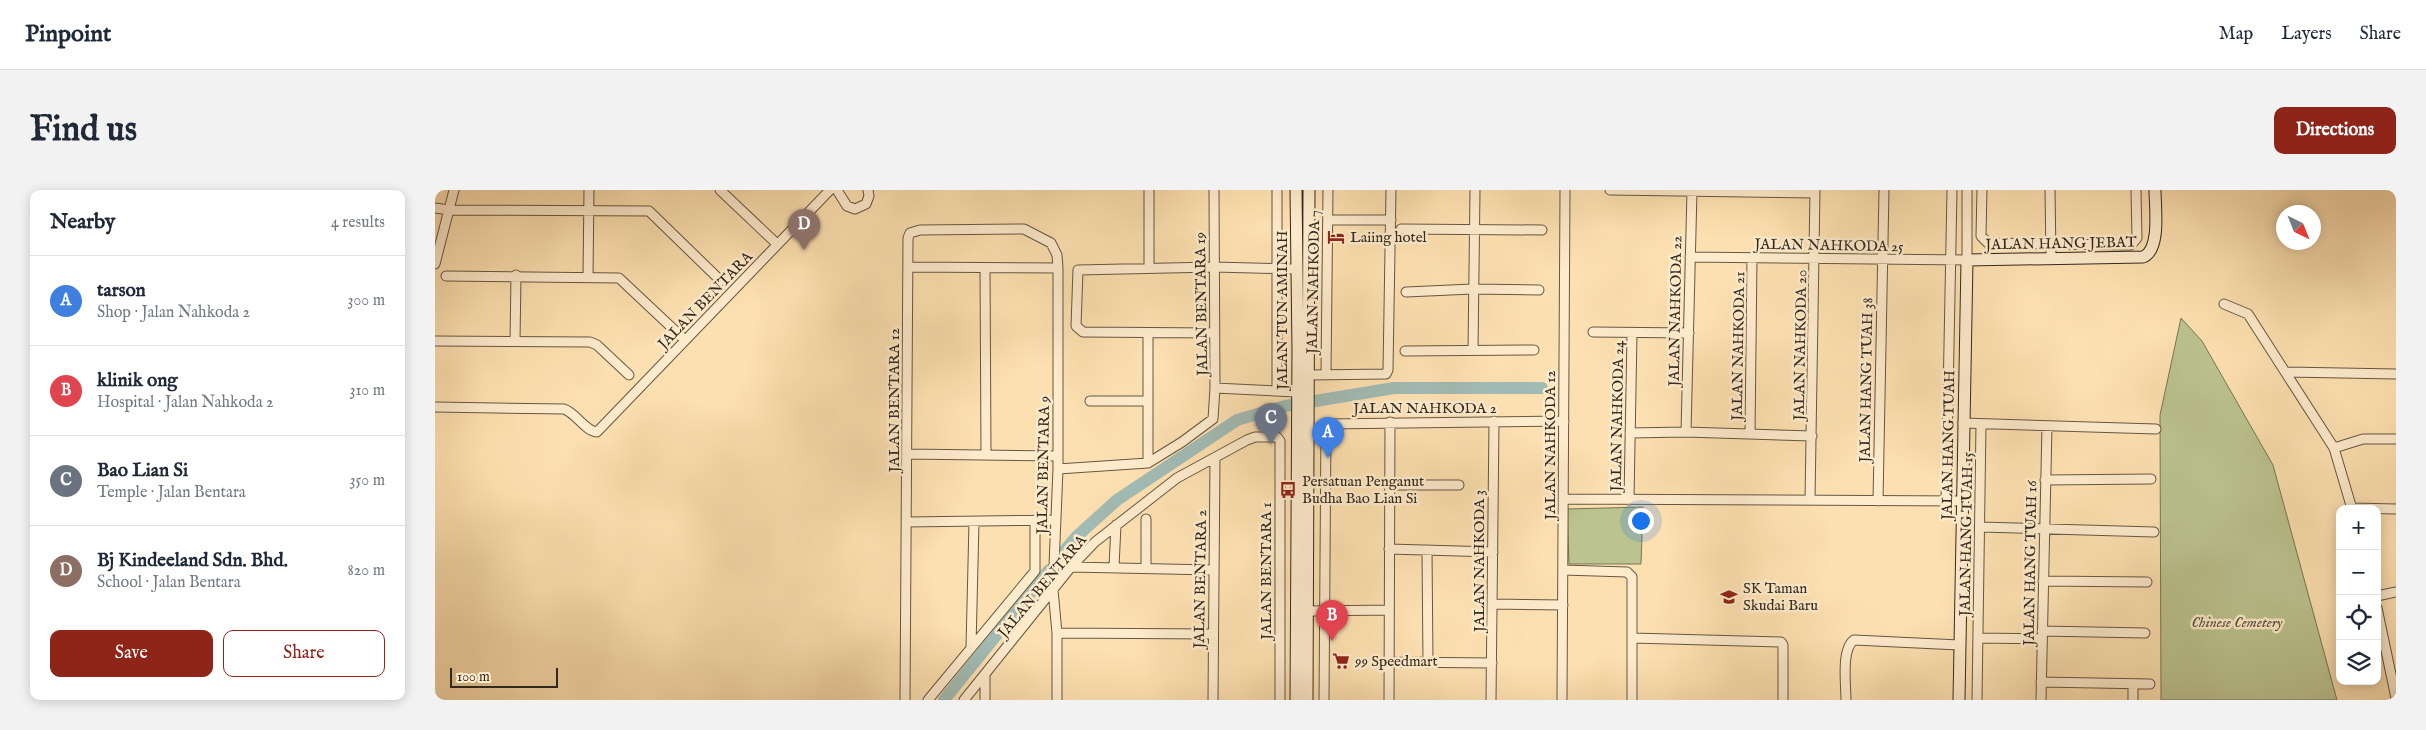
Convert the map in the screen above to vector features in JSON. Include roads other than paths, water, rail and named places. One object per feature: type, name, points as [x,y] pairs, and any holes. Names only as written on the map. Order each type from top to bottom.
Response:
[{"type":"main road","name":"JALAN TUN AMINAH","points":[[1296,190],[1296,269],[1308,611],[1307,700]]},
{"type":"main road","name":"JALAN TUN AMINAH","points":[[1301,392],[1309,375],[1309,190]]},
{"type":"main road","name":"JALAN HANG JEBAT","points":[[1967,260],[2051,257],[2143,257],[2149,255],[2155,238],[2155,190]]},
{"type":"main road","name":"JALAN HANG TUAH","points":[[1959,700],[1967,260]]},
{"type":"main road","name":"JALAN TUN AMINAH","points":[[1296,700],[1303,430]]},
{"type":"street","points":[[435,264],[454,190]]},
{"type":"street","points":[[588,277],[589,190]]},
{"type":"street","points":[[720,190],[777,244]]},
{"type":"street","name":"JALAN BENTARA","points":[[435,407],[564,409],[573,412],[594,432],[600,429],[830,190]]},
{"type":"street","points":[[837,190],[847,206],[855,209],[866,204],[869,196],[868,190]]},
{"type":"street","points":[[1149,190],[1149,267]]},
{"type":"street","name":"JALAN BENTARA 19","points":[[1147,463],[1182,442],[1213,419],[1215,388],[1213,333],[1214,190]]},
{"type":"street","points":[[1277,190],[1277,390]]},
{"type":"street","name":"JALAN NAHKODA 7","points":[[1326,374],[1328,190]]},
{"type":"street","points":[[1309,375],[1386,374],[1388,370],[1391,190]]},
{"type":"street","points":[[1473,350],[1475,190]]},
{"type":"street","name":"JALAN NAHKODA 12","points":[[1562,700],[1565,190]]},
{"type":"street","points":[[1611,190],[1815,191]]},
{"type":"street","name":"JALAN HANG TUAH 38","points":[[1878,501],[1884,190]]},
{"type":"street","points":[[1946,501],[1952,190]]},
{"type":"street","name":"JALAN HANG TUAH","points":[[1967,190],[1967,260]]},
{"type":"street","points":[[1982,190],[1981,236],[1984,241],[2131,245],[2137,238],[2136,190]]},
{"type":"street","points":[[2050,190],[2051,257]]},
{"type":"street","name":"JALAN NAHKODA 22","points":[[1687,432],[1692,191]]},
{"type":"street","name":"JALAN NAHKODA 20","points":[[1810,500],[1815,191]]},
{"type":"street","points":[[435,208],[449,210],[649,211],[721,281]]},
{"type":"street","points":[[1328,220],[1391,220]]},
{"type":"street","name":"JALAN BENTARA 12","points":[[905,700],[908,238],[910,233],[914,231],[1024,229],[1041,236]]},
{"type":"street","points":[[1401,229],[1542,230]]},
{"type":"street","name":"JALAN BENTARA 9","points":[[1041,236],[1051,243],[1057,255],[1058,268],[1058,469],[1053,590],[1057,633],[1057,700]]},
{"type":"street","name":"JALAN NAHKODA 25","points":[[1690,257],[1967,260]]},
{"type":"street","name":"JALAN NAHKODA 21","points":[[1750,434],[1752,258]]},
{"type":"street","points":[[908,267],[1058,268]]},
{"type":"street","points":[[1213,333],[1083,332],[1076,326],[1078,270],[1149,267],[1296,269]]},
{"type":"street","points":[[985,268],[986,454]]},
{"type":"street","points":[[515,341],[516,275]]},
{"type":"street","points":[[446,276],[516,275],[619,278],[625,281],[685,340]]},
{"type":"street","points":[[1406,292],[1473,289],[1539,290]]},
{"type":"street","points":[[2224,304],[2248,314],[2287,372],[2334,448],[2351,505]]},
{"type":"street","name":"JALAN NAHKODA 24","points":[[1593,332],[1632,334],[1689,333]]},
{"type":"street","points":[[1058,469],[1147,463],[1148,333]]},
{"type":"street","name":"JALAN NAHKODA 24","points":[[1629,500],[1632,334]]},
{"type":"street","points":[[435,340],[590,342],[597,344],[629,376]]},
{"type":"street","points":[[1405,351],[1534,350]]},
{"type":"street","points":[[2287,372],[2396,374]]},
{"type":"street","points":[[1215,388],[1301,392]]},
{"type":"street","points":[[1090,400],[1148,401]]},
{"type":"street","name":"JALAN NAHKODA 3","points":[[1491,700],[1494,421]]},
{"type":"street","name":"JALAN NAHKODA 2","points":[[1323,700],[1326,424],[1564,421]]},
{"type":"street","points":[[1389,700],[1390,422]]},
{"type":"street","points":[[1963,423],[2156,429]]},
{"type":"street","name":"JALAN HANG TUAH 15","points":[[1977,700],[1981,424]]},
{"type":"street","name":"JALAN HANG TUAH 16","points":[[2041,700],[2047,426]]},
{"type":"street","points":[[1630,433],[1687,432],[1812,436]]},
{"type":"street","name":"JALAN BENTARA","points":[[964,700],[1071,567],[1095,542],[1167,485],[1255,436],[1277,437],[1280,441]]},
{"type":"street","points":[[2334,448],[2363,439],[2396,438]]},
{"type":"street","name":"JALAN BENTARA 1","points":[[1280,441],[1280,700]]},
{"type":"street","points":[[908,454],[1057,456]]},
{"type":"street","name":"JALAN BENTARA 2","points":[[1213,700],[1215,458]]},
{"type":"street","points":[[2045,480],[2151,480]]},
{"type":"street","points":[[1390,485],[1459,485]]},
{"type":"street","points":[[1563,499],[1962,501]]},
{"type":"street","points":[[2381,509],[2396,509]]},
{"type":"street","points":[[1146,519],[1146,568]]},
{"type":"street","name":"JALAN BENTARA","points":[[928,700],[1032,575],[1036,566],[1035,520]]},
{"type":"street","points":[[907,522],[1056,520]]},
{"type":"street","points":[[971,647],[974,522]]},
{"type":"street","points":[[1114,566],[1116,525]]},
{"type":"street","points":[[1981,527],[2154,532]]},
{"type":"street","points":[[1389,549],[1493,552]]},
{"type":"street","points":[[1427,550],[1428,663]]},
{"type":"street","points":[[1071,567],[1114,566],[1213,570]]},
{"type":"street","points":[[1563,570],[1627,572],[1632,577],[1632,700]]},
{"type":"street","points":[[2043,581],[2147,582]]},
{"type":"street","points":[[2381,595],[2396,592]]},
{"type":"street","points":[[1492,604],[1563,605]]},
{"type":"street","points":[[1308,611],[1389,610]]},
{"type":"street","points":[[2381,627],[2396,698]]},
{"type":"street","points":[[1057,633],[1213,634]]},
{"type":"street","points":[[1979,638],[2145,633]]},
{"type":"street","points":[[1632,638],[1781,642],[1783,645],[1783,700]]},
{"type":"street","points":[[1846,700],[1845,670],[1848,646],[1858,639],[1959,645]]},
{"type":"street","points":[[1389,662],[1492,664]]},
{"type":"street","points":[[985,675],[985,700]]},
{"type":"street","points":[[2041,682],[2150,684]]},
{"type":"street","points":[[2133,684],[2133,700]]},
{"type":"street","points":[[1057,700],[1067,700]]},
{"type":"waterway","points":[[1060,556],[1076,537],[1117,500],[1237,420],[1285,406],[1394,388],[1542,388]]},
{"type":"waterway","points":[[944,700],[1049,570]]},
{"type":"place","name":"Laiing hotel","points":[[1336,237]]},
{"type":"place","name":"Bj Kindeeland Sdn. Bhd.","points":[[804,250]]},
{"type":"place","name":"Bao Lian Si","points":[[1271,444]]},
{"type":"place","name":"tarson","points":[[1328,458]]},
{"type":"place","name":"Persatuan Penganut Budha Bao Lian Si","points":[[1288,490]]},
{"type":"place","name":"SK Taman Skudai Baru","points":[[1729,597]]},
{"type":"place","name":"klinik ong","points":[[1332,641]]},
{"type":"place","name":"99 Speedmart","points":[[1341,661]]},
{"type":"park label","name":"Chinese Cemetery","points":[[2237,622]]}]
